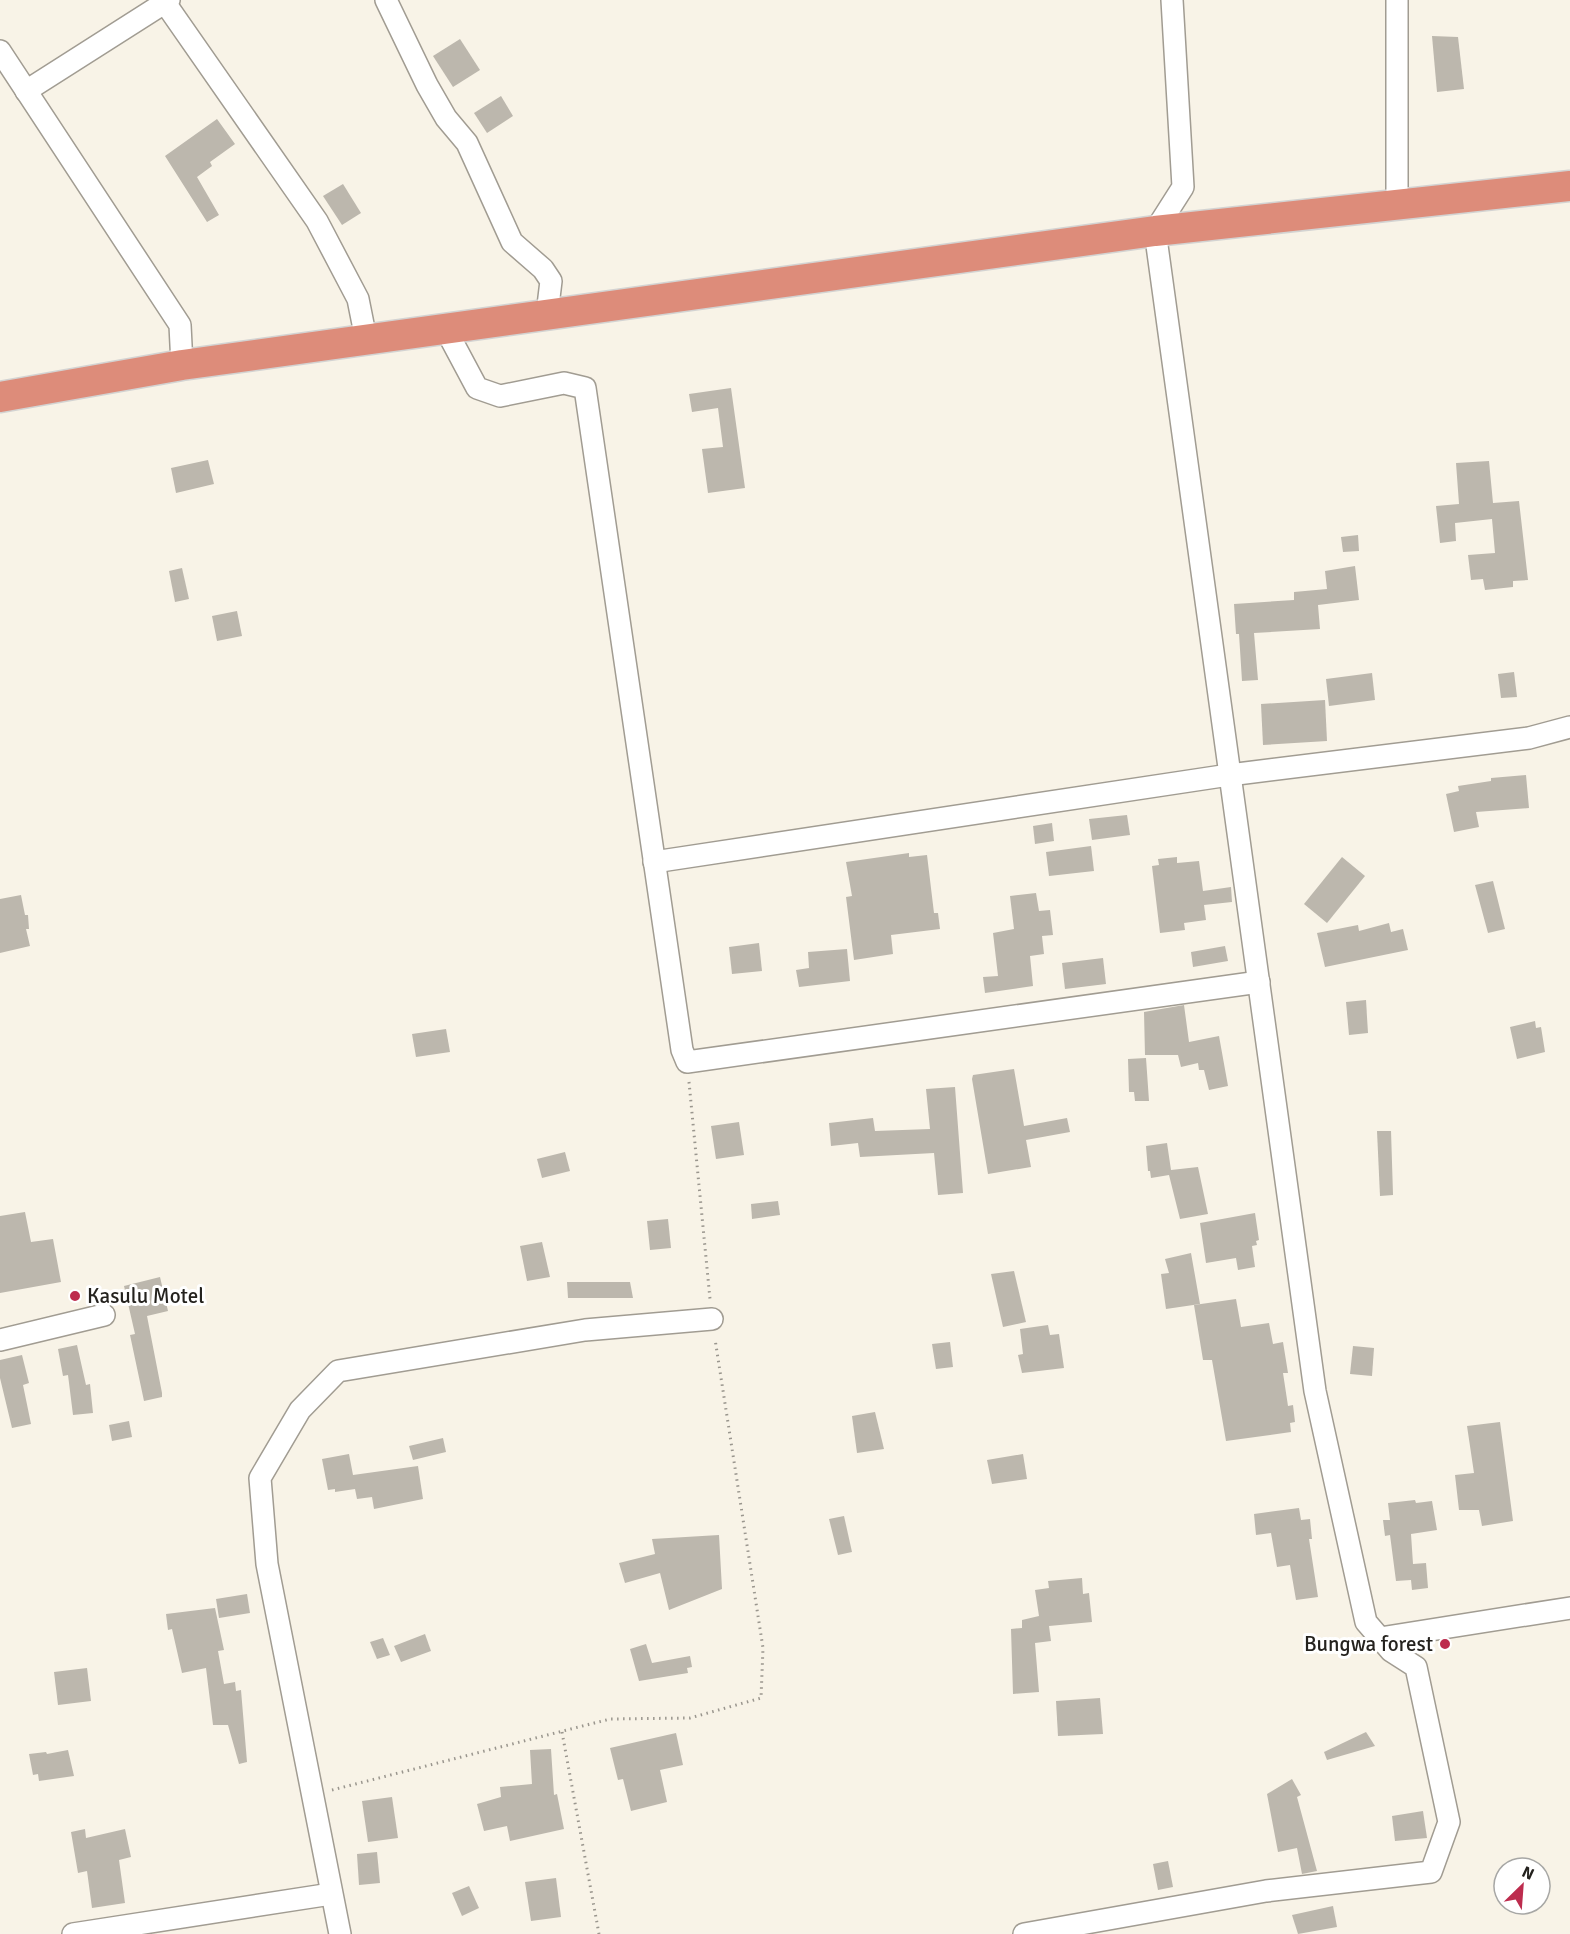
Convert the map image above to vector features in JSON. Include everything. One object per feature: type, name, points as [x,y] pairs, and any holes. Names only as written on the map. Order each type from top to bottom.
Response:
[{"type":"highway","points":[[0,397],[182,366],[366,339],[1155,231],[1570,186]]},
{"type":"street","points":[[386,0],[427,86],[446,118],[468,143],[512,242],[552,280],[547,314]]},
{"type":"street","points":[[1024,1934],[1266,1891],[1431,1872],[1449,1822],[1416,1667],[1391,1651],[1366,1622],[1315,1391],[1155,231],[1183,187],[1172,0]]},
{"type":"street","points":[[1397,0],[1397,203]]},
{"type":"street","points":[[26,91],[165,1],[316,221],[358,299],[366,339]]},
{"type":"street","points":[[0,51],[180,325],[182,366]]},
{"type":"street","points":[[445,328],[477,388],[500,396],[564,383],[585,388],[682,1050],[687,1062],[1259,982]]},
{"type":"street","points":[[654,862],[1229,775],[1529,738],[1570,727]]},
{"type":"street","points":[[0,1340],[104,1315]]},
{"type":"street","points":[[340,1934],[267,1564],[260,1478],[300,1410],[338,1371],[585,1330],[712,1319]]},
{"type":"street","points":[[1380,1638],[1570,1608]]},
{"type":"street","points":[[73,1934],[181,1926],[331,1894]]},
{"type":"path","points":[[313,1795],[610,1719],[690,1718],[761,1698],[762,1648],[751,1576]]},
{"type":"path","points":[[562,1732],[599,1934]]},
{"type":"building","points":[[1432,36],[1458,37],[1464,89],[1437,92]]},
{"type":"building","points":[[460,39],[480,70],[453,87],[433,56]]},
{"type":"building","points":[[501,96],[513,116],[487,133],[474,113]]},
{"type":"building","points":[[217,119],[235,144],[210,162],[212,166],[197,177],[219,215],[207,222],[165,156]]},
{"type":"building","points":[[343,184],[361,213],[342,225],[323,196]]},
{"type":"building","points":[[731,388],[745,488],[708,493],[702,449],[723,447],[718,408],[692,412],[689,394]]},
{"type":"building","points":[[208,460],[214,484],[176,493],[171,468]]},
{"type":"building","points":[[1489,461],[1493,503],[1519,501],[1528,580],[1513,581],[1513,587],[1485,590],[1483,579],[1471,580],[1468,555],[1495,553],[1492,519],[1455,523],[1456,541],[1440,543],[1436,506],[1459,504],[1456,463]]},
{"type":"building","points":[[1358,535],[1359,551],[1343,552],[1341,537]]},
{"type":"building","points":[[1355,566],[1359,600],[1318,605],[1320,629],[1254,633],[1258,680],[1242,681],[1239,634],[1236,634],[1234,604],[1294,600],[1294,592],[1327,589],[1325,571]]},
{"type":"building","points":[[182,568],[189,599],[175,602],[169,571]]},
{"type":"building","points":[[237,611],[242,636],[217,641],[212,616]]},
{"type":"building","points":[[1514,672],[1517,697],[1501,698],[1498,674]]},
{"type":"building","points":[[1372,673],[1375,700],[1329,706],[1326,679]]},
{"type":"building","points":[[1325,700],[1327,741],[1263,745],[1261,704]]},
{"type":"building","points":[[1526,775],[1529,808],[1476,812],[1479,827],[1454,832],[1446,794],[1459,791],[1458,786],[1491,781],[1491,778]]},
{"type":"building","points":[[1127,815],[1130,835],[1092,840],[1089,819]]},
{"type":"building","points":[[1052,823],[1054,841],[1035,844],[1033,826]]},
{"type":"building","points":[[1091,846],[1094,871],[1049,876],[1046,852]]},
{"type":"building","points":[[909,853],[909,857],[927,855],[934,913],[938,913],[940,929],[891,935],[893,954],[854,960],[846,897],[852,896],[846,862]]},
{"type":"building","points":[[1177,857],[1177,863],[1199,861],[1203,891],[1231,887],[1232,902],[1204,905],[1206,920],[1184,923],[1185,930],[1160,933],[1152,866],[1159,865],[1158,859]]},
{"type":"building","points":[[1342,857],[1365,876],[1327,923],[1304,904]]},
{"type":"building","points":[[1493,881],[1505,929],[1488,933],[1475,885]]},
{"type":"building","points":[[1036,893],[1039,911],[1050,910],[1053,935],[1042,936],[1044,954],[1030,956],[1033,986],[985,993],[983,977],[998,976],[993,933],[1014,929],[1010,896]]},
{"type":"building","points":[[21,895],[25,915],[28,915],[29,929],[26,929],[30,946],[0,953],[0,899]]},
{"type":"building","points":[[1389,923],[1391,932],[1403,929],[1408,950],[1325,967],[1317,933],[1358,925],[1359,931]]},
{"type":"building","points":[[759,943],[762,971],[732,974],[729,947]]},
{"type":"building","points":[[1225,946],[1228,961],[1193,967],[1191,952]]},
{"type":"building","points":[[847,949],[850,981],[799,987],[796,970],[809,968],[808,952]]},
{"type":"building","points":[[1103,958],[1106,984],[1065,989],[1062,963]]},
{"type":"building","points":[[1366,1000],[1368,1033],[1349,1035],[1346,1002]]},
{"type":"building","points":[[1184,1005],[1189,1042],[1219,1036],[1228,1086],[1209,1090],[1204,1070],[1199,1070],[1198,1063],[1181,1067],[1178,1055],[1145,1055],[1144,1012]]},
{"type":"building","points":[[1535,1021],[1536,1028],[1541,1027],[1545,1052],[1517,1059],[1510,1027]]},
{"type":"building","points":[[446,1029],[450,1052],[416,1057],[412,1034]]},
{"type":"building","points":[[1146,1058],[1149,1101],[1135,1101],[1134,1092],[1129,1092],[1128,1059]]},
{"type":"building","points":[[1014,1069],[1024,1126],[1067,1118],[1070,1132],[1026,1140],[1031,1167],[988,1174],[972,1079],[973,1075]]},
{"type":"building","points":[[955,1087],[963,1193],[938,1195],[934,1153],[860,1157],[858,1143],[831,1146],[829,1123],[873,1118],[875,1131],[930,1129],[926,1089]]},
{"type":"building","points":[[739,1122],[744,1155],[716,1159],[711,1126]]},
{"type":"building","points":[[1377,1131],[1391,1131],[1393,1195],[1380,1196]]},
{"type":"building","points":[[1167,1143],[1171,1170],[1198,1167],[1208,1214],[1180,1219],[1169,1175],[1151,1178],[1150,1171],[1148,1171],[1146,1146]]},
{"type":"building","points":[[565,1152],[570,1171],[542,1178],[537,1159]]},
{"type":"building","points":[[778,1201],[780,1215],[752,1219],[751,1204]]},
{"type":"building","points":[[25,1212],[31,1242],[53,1239],[61,1282],[0,1293],[0,1216]]},
{"type":"building","points":[[1255,1213],[1259,1240],[1256,1241],[1257,1245],[1252,1246],[1255,1267],[1238,1270],[1236,1258],[1206,1263],[1200,1223]]},
{"type":"building","points":[[668,1219],[671,1248],[650,1250],[647,1221]]},
{"type":"building","points":[[542,1242],[550,1277],[527,1281],[520,1246]]},
{"type":"building","points":[[1191,1253],[1200,1304],[1166,1309],[1161,1274],[1169,1273],[1165,1259]]},
{"type":"building","points":[[1014,1271],[1026,1322],[1003,1327],[991,1274]]},
{"type":"building","points":[[160,1277],[168,1311],[147,1316],[162,1397],[144,1401],[130,1335],[135,1334],[124,1286]]},
{"type":"building","points":[[567,1282],[630,1282],[633,1298],[568,1298]]},
{"type":"building","points":[[1236,1299],[1241,1327],[1269,1323],[1273,1344],[1283,1342],[1288,1373],[1283,1373],[1288,1406],[1293,1405],[1295,1422],[1290,1423],[1291,1432],[1226,1441],[1212,1360],[1203,1360],[1194,1305]]},
{"type":"building","points":[[1048,1325],[1050,1335],[1059,1334],[1064,1368],[1022,1373],[1018,1355],[1023,1354],[1020,1329]]},
{"type":"building","points":[[950,1342],[953,1367],[936,1369],[932,1344]]},
{"type":"building","points":[[77,1345],[86,1385],[90,1384],[93,1413],[73,1415],[68,1375],[63,1376],[58,1349]]},
{"type":"building","points":[[1353,1346],[1374,1348],[1372,1376],[1350,1374]]},
{"type":"building","points":[[22,1355],[29,1383],[23,1385],[31,1424],[12,1428],[0,1378],[0,1360]]},
{"type":"building","points":[[875,1412],[884,1449],[857,1453],[852,1416]]},
{"type":"building","points":[[129,1421],[132,1437],[112,1441],[109,1425]]},
{"type":"building","points":[[1500,1422],[1513,1521],[1482,1526],[1479,1510],[1459,1510],[1455,1475],[1474,1473],[1467,1426]]},
{"type":"building","points":[[443,1438],[446,1452],[413,1460],[409,1446]]},
{"type":"building","points":[[349,1454],[353,1475],[418,1466],[423,1499],[374,1509],[372,1497],[357,1499],[355,1489],[335,1492],[335,1489],[328,1490],[322,1459]]},
{"type":"building","points":[[1023,1454],[1027,1479],[992,1484],[987,1460]]},
{"type":"building","points":[[1415,1500],[1416,1503],[1432,1501],[1437,1530],[1411,1534],[1413,1564],[1426,1563],[1428,1588],[1412,1590],[1411,1580],[1396,1581],[1390,1535],[1385,1536],[1383,1520],[1390,1520],[1388,1503]]},
{"type":"building","points":[[1299,1508],[1301,1520],[1310,1519],[1312,1539],[1309,1539],[1318,1597],[1296,1600],[1290,1565],[1277,1567],[1271,1533],[1256,1535],[1254,1514]]},
{"type":"building","points":[[844,1516],[852,1552],[838,1555],[829,1519]]},
{"type":"building","points":[[719,1535],[722,1589],[669,1610],[660,1573],[625,1583],[619,1563],[655,1554],[652,1539]]},
{"type":"building","points":[[1082,1578],[1083,1594],[1089,1593],[1092,1622],[1049,1626],[1051,1641],[1035,1643],[1039,1692],[1013,1694],[1011,1629],[1022,1628],[1022,1620],[1039,1616],[1035,1590],[1049,1588],[1048,1581]]},
{"type":"building","points":[[247,1594],[250,1613],[219,1618],[216,1599]]},
{"type":"building","points":[[215,1608],[224,1650],[218,1651],[224,1684],[235,1682],[236,1691],[241,1690],[247,1762],[239,1764],[228,1725],[213,1725],[206,1668],[182,1673],[172,1629],[168,1630],[166,1614]]},
{"type":"building","points":[[425,1634],[431,1651],[401,1662],[394,1646]]},
{"type":"building","points":[[383,1638],[390,1655],[377,1659],[370,1642]]},
{"type":"building","points":[[646,1644],[652,1663],[690,1656],[692,1667],[687,1668],[688,1673],[639,1681],[630,1649]]},
{"type":"building","points":[[87,1668],[91,1701],[58,1705],[54,1672]]},
{"type":"building","points":[[1100,1698],[1103,1734],[1058,1736],[1056,1701]]},
{"type":"building","points":[[1366,1732],[1375,1746],[1327,1760],[1324,1752]]},
{"type":"building","points":[[676,1733],[683,1765],[660,1770],[667,1802],[631,1811],[623,1779],[618,1780],[610,1748]]},
{"type":"building","points":[[551,1749],[554,1795],[557,1794],[564,1829],[510,1841],[507,1826],[484,1831],[477,1804],[501,1797],[500,1787],[532,1784],[530,1750]]},
{"type":"building","points":[[68,1750],[74,1776],[39,1781],[38,1774],[33,1775],[29,1754],[46,1752],[47,1754]]},
{"type":"building","points":[[1292,1779],[1301,1795],[1297,1797],[1317,1871],[1302,1874],[1297,1848],[1278,1852],[1267,1794]]},
{"type":"building","points":[[392,1797],[398,1838],[368,1842],[362,1801]]},
{"type":"building","points":[[1423,1811],[1427,1838],[1395,1841],[1392,1816]]},
{"type":"building","points":[[85,1829],[86,1838],[125,1829],[131,1857],[119,1860],[125,1903],[92,1908],[87,1871],[78,1873],[71,1832]]},
{"type":"building","points":[[377,1852],[380,1883],[359,1885],[357,1854]]},
{"type":"building","points":[[1168,1861],[1173,1887],[1158,1890],[1153,1864]]},
{"type":"building","points":[[556,1878],[561,1917],[531,1921],[525,1882]]},
{"type":"building","points":[[469,1886],[479,1908],[462,1916],[452,1893]]},
{"type":"building","points":[[1333,1906],[1337,1927],[1298,1934],[1292,1915]]},
{"type":"place","name":"Kasulu Motel","points":[[75,1296]]},
{"type":"place","name":"Bungwa forest","points":[[1445,1644]]}]
